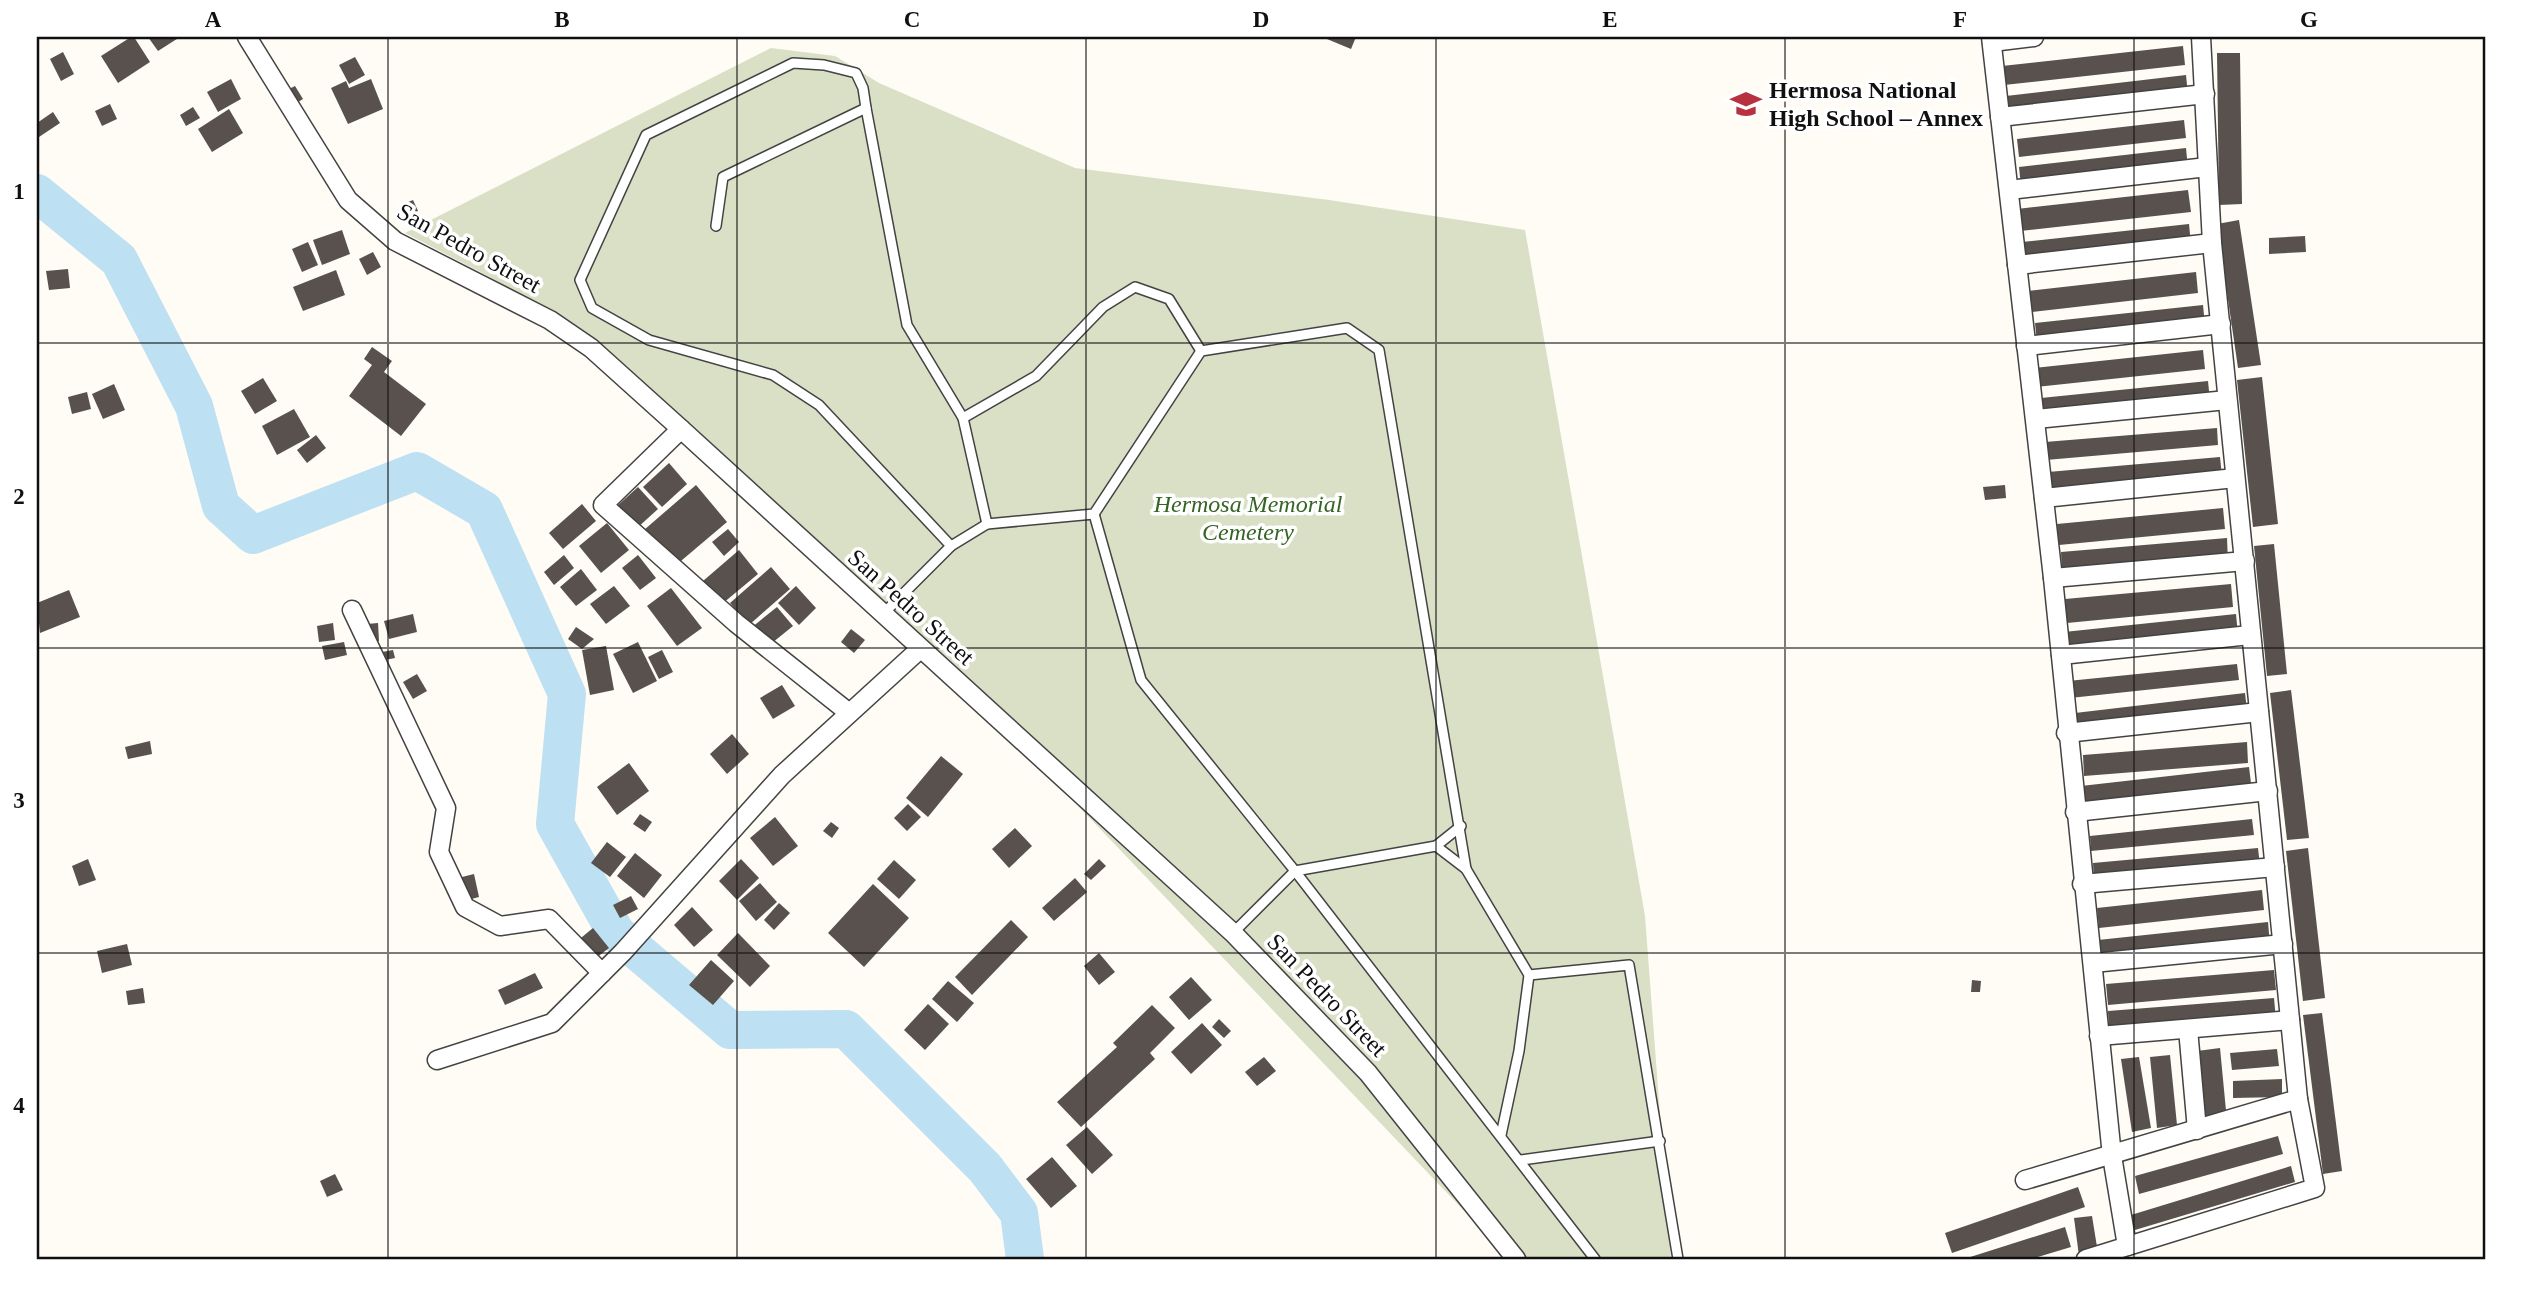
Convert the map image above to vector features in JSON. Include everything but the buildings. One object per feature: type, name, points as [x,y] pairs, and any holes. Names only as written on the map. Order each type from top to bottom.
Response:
[{"type":"street","name":"San Pedro Street","points":[[247,37],[348,200],[395,241],[550,320],[591,348],[681,429],[1233,933],[1368,1073],[1516,1259]]},
{"type":"street","points":[[2034,37],[1992,39],[2036,419],[2061,655],[2066,733],[2112,1156],[2127,1246]]},
{"type":"street","points":[[2086,1259],[2315,1188],[2298,1099],[2250,635],[2245,561],[2212,243],[2201,37]]},
{"type":"street","points":[[2000,117],[2205,94]]},
{"type":"street","points":[[2009,190],[2207,167]]},
{"type":"street","points":[[2017,265],[2212,243]]},
{"type":"street","points":[[2026,346],[2221,324]]},
{"type":"street","points":[[2036,419],[2227,400]]},
{"type":"street","points":[[681,429],[603,505],[736,623],[848,712]]},
{"type":"street","points":[[2044,498],[2235,478]]},
{"type":"street","points":[[2053,578],[2245,561]]},
{"type":"street","points":[[352,610],[446,808],[439,852],[465,907],[500,926],[549,919],[602,973]]},
{"type":"street","points":[[2061,655],[2250,635]]},
{"type":"street","points":[[437,1060],[552,1023],[623,952],[782,775],[920,649]]},
{"type":"street","points":[[2066,733],[2259,712]]},
{"type":"street","points":[[2075,812],[2268,791]]},
{"type":"street","points":[[2082,884],[2275,867]]},
{"type":"street","points":[[2093,963],[2283,944]]},
{"type":"street","points":[[2099,1036],[2290,1020]]},
{"type":"street","points":[[2188,1029],[2196,1130]]},
{"type":"street","points":[[2025,1180],[2298,1099]]},
{"type":"lane","points":[[951,546],[819,405],[773,375],[649,340],[592,308],[580,280],[646,135],[793,63],[824,65],[856,73],[863,88],[907,325],[963,418],[987,524]]},
{"type":"lane","points":[[716,226],[723,177],[866,108]]},
{"type":"lane","points":[[963,418],[1036,376],[1103,307],[1135,287],[1169,299],[1201,351]]},
{"type":"lane","points":[[1466,869],[1461,826],[1379,350],[1347,328],[1201,351],[1094,514],[1141,680],[1295,871],[1502,1135],[1595,1259]]},
{"type":"lane","points":[[883,614],[951,546],[987,524],[1094,514]]},
{"type":"lane","points":[[1233,933],[1295,871],[1436,846],[1461,826]]},
{"type":"lane","points":[[1436,846],[1466,869],[1529,975],[1519,1051],[1502,1135]]},
{"type":"lane","points":[[1529,975],[1629,965],[1678,1259]]},
{"type":"lane","points":[[1521,1160],[1660,1141]]},
{"type":"green space","name":"Hermosa Memorial Cemetery","points":[[771,48],[835,56],[879,83],[1075,168],[1329,200],[1525,230],[1645,916],[1671,1259],[1510,1259],[940,661],[591,338],[488,276],[405,233]]},
{"type":"waterway","points":[[37,193],[119,260],[194,406],[221,506],[253,535],[417,471],[484,510],[567,694],[555,824],[616,933],[730,1030],[846,1029],[985,1168],[1019,1213],[1025,1259]]},
{"type":"place","name":"Hermosa National High School – Annex","points":[[1746,104]]}]
